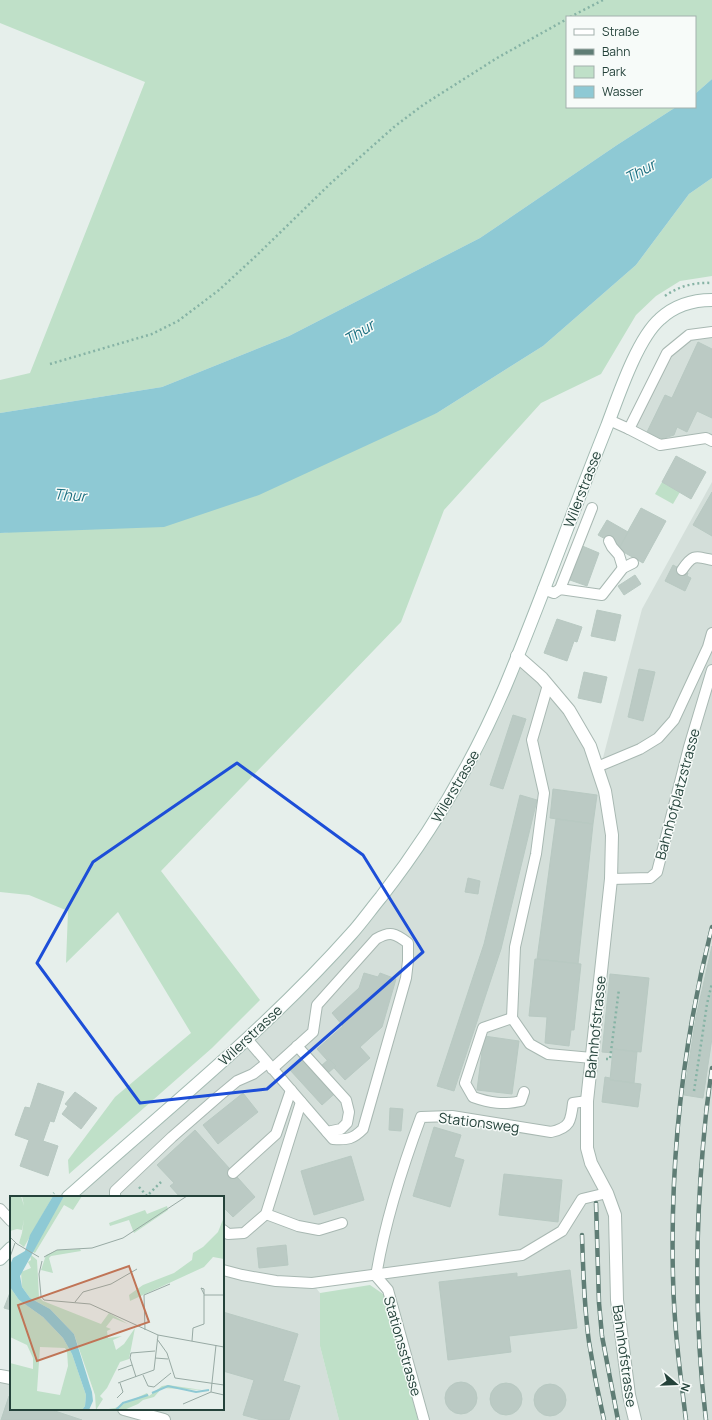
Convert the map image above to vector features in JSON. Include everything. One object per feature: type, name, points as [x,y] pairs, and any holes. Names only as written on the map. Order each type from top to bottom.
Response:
[{"type":"main road","name":"Wilerstrasse","points":[[69,1196],[246,1039],[302,986],[353,932],[404,867],[434,823],[461,777],[490,722],[544,589],[609,420],[640,347],[659,320],[684,304],[695,301],[712,300]]},
{"type":"main road","name":"Bahnhofstrasse","points":[[517,656],[548,685],[569,710],[590,746],[605,791],[612,835],[611,879],[587,1101],[586,1148],[591,1163],[607,1193],[615,1215],[617,1300],[629,1395],[635,1420]]},
{"type":"main road","points":[[0,1260],[10,1249]]},
{"type":"main road","points":[[0,1376],[10,1378]]},
{"type":"main road","points":[[128,1410],[164,1420]]},
{"type":"lane","points":[[629,429],[667,353],[689,335],[712,332]]},
{"type":"lane","points":[[609,420],[660,445],[706,438],[712,441]]},
{"type":"lane","points":[[544,589],[554,593],[560,589],[592,508]]},
{"type":"lane","points":[[609,541],[612,547],[619,554],[623,568]]},
{"type":"lane","points":[[682,570],[688,561],[696,556],[712,560]]},
{"type":"lane","points":[[560,589],[602,595],[623,568],[633,563]]},
{"type":"lane","points":[[597,767],[640,750],[658,738],[674,720],[710,648],[712,633]]},
{"type":"lane","name":"Bahnhofplatzstrasse","points":[[611,879],[650,878],[657,872],[689,747],[712,670]]},
{"type":"lane","points":[[548,685],[532,740],[544,793],[536,854],[515,947],[512,1018],[530,1044],[548,1054],[592,1058]]},
{"type":"lane","points":[[115,1196],[115,1191],[172,1137],[237,1081],[270,1066],[298,1046],[313,1032],[317,1005],[376,940],[385,934],[397,935],[408,943],[406,978],[363,1129],[355,1137],[343,1140],[333,1139],[291,1090],[270,1066],[246,1039]]},
{"type":"lane","points":[[512,1018],[483,1028],[465,1083],[473,1097],[484,1101],[507,1104],[521,1101],[524,1092]]},
{"type":"lane","points":[[298,1046],[346,1100],[349,1112],[347,1123],[342,1130],[327,1132]]},
{"type":"lane","points":[[233,1173],[276,1134],[291,1090]]},
{"type":"lane","name":"Stationsweg","points":[[376,1276],[380,1248],[401,1172],[422,1117],[452,1116],[551,1132],[561,1130],[568,1123],[572,1116],[573,1103],[587,1101]]},
{"type":"lane","points":[[224,1231],[228,1234],[244,1233],[266,1214],[301,1102]]},
{"type":"lane","points":[[224,1270],[276,1281],[312,1283],[376,1276],[522,1255],[562,1232],[582,1199],[607,1193]]},
{"type":"lane","points":[[0,1209],[10,1220]]},
{"type":"lane","points":[[266,1214],[298,1226],[319,1230],[342,1223]]},
{"type":"lane","name":"Stationsstrasse","points":[[376,1276],[388,1290],[424,1420]]},
{"type":"path","points":[[572,16],[603,0]]},
{"type":"path","points":[[50,364],[152,334],[178,321],[219,290],[331,184],[394,127],[423,105],[490,63],[566,19]]},
{"type":"path","points":[[662,298],[672,291],[686,286],[701,282],[712,283]]},
{"type":"path","points":[[694,1091],[712,983]]},
{"type":"path","points":[[611,1050],[619,989]]},
{"type":"path","points":[[51,1196],[58,1190]]},
{"type":"highlighted area","points":[[237,763],[363,855],[423,952],[267,1089],[140,1103],[37,963],[93,862]]},
{"type":"shaded area","points":[[712,332],[712,441],[660,445],[629,429],[667,353],[689,335]]},
{"type":"shaded area","points":[[712,482],[712,1420],[424,1420],[392,1308],[376,1276],[312,1283],[320,1293],[320,1346],[339,1420],[0,1420],[0,1376],[10,1378],[10,1410],[224,1410],[224,1196],[69,1196],[302,986],[434,823],[517,656],[569,710],[599,773],[642,609]]},
{"type":"green space","points":[[0,0],[712,0],[712,79],[696,93],[696,16],[566,16],[566,108],[674,108],[480,238],[289,336],[162,387],[0,413],[0,380],[30,373],[145,82],[0,23]]},
{"type":"green space","points":[[712,178],[712,276],[680,281],[656,296],[636,315],[601,374],[541,403],[444,510],[401,622],[161,871],[260,1000],[212,1048],[69,1174],[68,1160],[115,1097],[191,1033],[118,912],[66,963],[68,911],[29,895],[0,892],[0,533],[5,533],[437,413],[543,346],[636,265],[689,194]]},
{"type":"green space","points":[[662,482],[680,492],[673,504],[655,494]]},
{"type":"green space","points":[[370,1285],[386,1296],[418,1420],[339,1420],[320,1346],[320,1293]]},
{"type":"water","name":"Thur","points":[[712,79],[712,178],[689,194],[636,265],[543,346],[437,413],[259,495],[164,527],[0,533],[0,413],[162,387],[289,336],[480,238],[674,108],[696,108],[696,93]]},
{"type":"building","points":[[698,342],[712,349],[712,418],[697,411],[687,432],[677,427],[674,435],[661,439],[647,432],[665,395],[672,398]]},
{"type":"building","points":[[676,456],[706,472],[691,499],[662,482]]},
{"type":"building","points":[[712,492],[712,536],[693,525]]},
{"type":"building","points":[[641,508],[666,521],[643,563],[618,549]]},
{"type":"building","points":[[607,520],[628,532],[620,547],[598,535]]},
{"type":"building","points":[[580,545],[599,553],[587,586],[567,579]]},
{"type":"building","points":[[673,565],[688,573],[687,576],[691,578],[685,591],[665,581]]},
{"type":"building","points":[[635,575],[641,584],[624,595],[618,586]]},
{"type":"building","points":[[597,610],[621,615],[615,641],[591,636]]},
{"type":"building","points":[[557,619],[582,627],[577,642],[574,641],[567,661],[544,653]]},
{"type":"building","points":[[639,669],[655,672],[643,721],[628,717]]},
{"type":"building","points":[[584,672],[607,677],[601,703],[578,698]]},
{"type":"building","points":[[513,715],[526,719],[503,789],[490,785]]},
{"type":"building","points":[[553,789],[597,795],[593,824],[550,818]]},
{"type":"building","points":[[520,795],[537,800],[501,949],[454,1091],[437,1086],[484,944]]},
{"type":"building","points":[[556,819],[593,824],[578,964],[537,959]]},
{"type":"building","points":[[468,878],[480,881],[478,894],[465,892]]},
{"type":"building","points":[[712,946],[712,1038],[703,1098],[684,1095],[696,1017]]},
{"type":"building","points":[[535,959],[581,964],[574,1030],[571,1030],[569,1046],[545,1043],[547,1017],[529,1016]]},
{"type":"building","points":[[364,973],[378,977],[380,973],[396,979],[382,1027],[360,1047],[370,1058],[345,1080],[317,1049],[343,1026],[332,1013],[359,988]]},
{"type":"building","points":[[610,974],[649,978],[641,1052],[613,1049],[613,1053],[602,1052]]},
{"type":"building","points":[[484,1036],[519,1041],[512,1094],[477,1090]]},
{"type":"building","points":[[613,1049],[637,1052],[634,1083],[610,1080]]},
{"type":"building","points":[[309,1053],[321,1066],[329,1059],[336,1066],[328,1073],[341,1088],[322,1105],[290,1070]]},
{"type":"building","points":[[605,1077],[610,1078],[610,1080],[641,1084],[638,1107],[602,1102]]},
{"type":"building","points":[[38,1083],[64,1092],[54,1122],[50,1121],[43,1141],[58,1146],[48,1176],[20,1166],[29,1140],[15,1135],[25,1107],[30,1108]]},
{"type":"building","points":[[75,1092],[97,1108],[81,1129],[62,1114],[68,1106],[65,1104]]},
{"type":"building","points":[[243,1093],[258,1112],[218,1144],[203,1125]]},
{"type":"building","points":[[390,1108],[403,1109],[401,1131],[389,1130]]},
{"type":"building","points":[[434,1127],[461,1135],[454,1157],[464,1160],[450,1207],[413,1196]]},
{"type":"building","points":[[195,1130],[255,1197],[233,1217],[224,1208],[224,1196],[179,1196],[170,1186],[174,1183],[157,1165]]},
{"type":"building","points":[[351,1156],[364,1200],[314,1215],[301,1171]]},
{"type":"building","points":[[504,1174],[562,1180],[558,1222],[499,1215]]},
{"type":"building","points":[[286,1245],[288,1265],[259,1268],[257,1248]]},
{"type":"building","points":[[570,1270],[577,1328],[509,1336],[511,1352],[448,1360],[439,1282],[517,1273],[517,1277]]},
{"type":"building","points":[[10,1293],[10,1310],[4,1308]]},
{"type":"building","points":[[224,1312],[298,1334],[283,1381],[300,1386],[289,1420],[261,1420],[243,1415],[254,1380],[224,1371]]},
{"type":"building","points":[[458,1382],[464,1382],[474,1389],[477,1398],[476,1404],[470,1411],[464,1414],[458,1414],[448,1407],[445,1401],[445,1395],[452,1385]]},
{"type":"building","points":[[503,1383],[509,1383],[519,1390],[522,1399],[521,1405],[515,1412],[509,1415],[503,1415],[493,1408],[490,1402],[490,1396],[497,1386]]},
{"type":"building","points":[[550,1384],[556,1385],[563,1391],[566,1400],[565,1406],[559,1413],[550,1416],[544,1415],[537,1409],[534,1400],[535,1394],[541,1387]]},
{"type":"building","points":[[10,1396],[10,1410],[52,1410],[82,1420],[1,1420]]},
{"type":"railway","points":[[686,1420],[678,1349],[673,1278],[676,1145],[680,1101],[693,1013],[712,927]]},
{"type":"railway","points":[[706,1420],[702,1386],[697,1283],[700,1180],[712,1068]]},
{"type":"railway","points":[[596,1203],[599,1303],[602,1336],[618,1420]]},
{"type":"railway","points":[[582,1235],[587,1329],[604,1420]]}]
